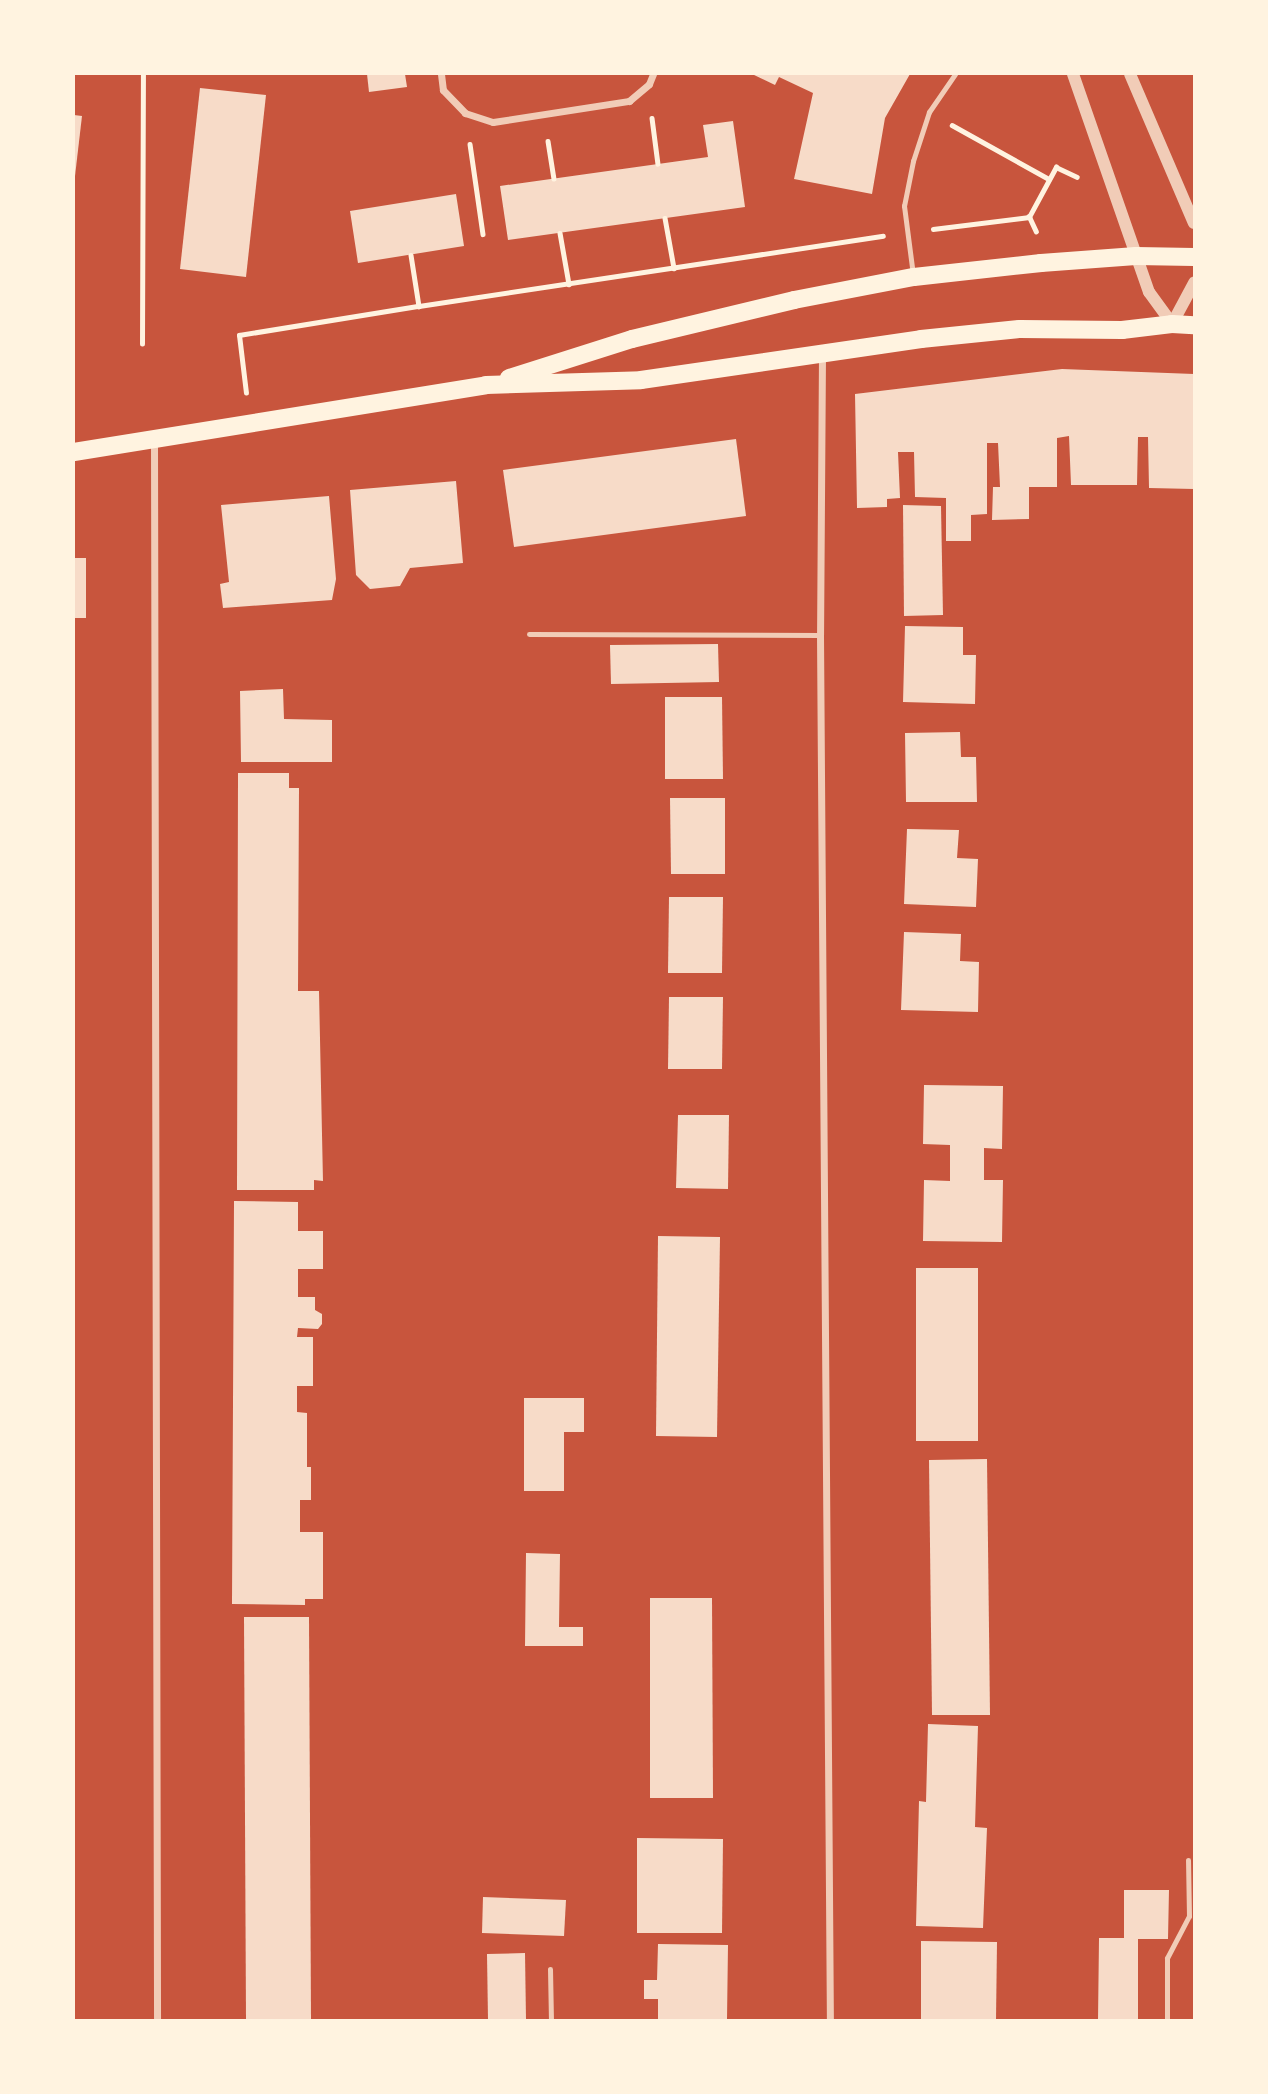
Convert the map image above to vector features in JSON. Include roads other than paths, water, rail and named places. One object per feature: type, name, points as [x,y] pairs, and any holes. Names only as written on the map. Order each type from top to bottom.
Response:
[{"type":"main road","points":[[486,385],[632,339],[794,300],[914,277],[997,266],[1136,256],[1195,257]]},
{"type":"main road","points":[[74,452],[486,385],[641,380],[822,352],[1007,330],[1122,330],[1172,324],[1195,325]]},
{"type":"street","points":[[441,74],[443,90],[465,113],[493,122],[629,101],[649,84],[653,74]]},
{"type":"street","points":[[1073,74],[1149,292],[1172,324],[1195,283]]},
{"type":"street","points":[[1130,74],[1195,223]]},
{"type":"street","points":[[822,352],[820,635],[830,2021]]},
{"type":"street","points":[[154,440],[157,2021]]},
{"type":"lane","points":[[914,277],[904,206],[913,161],[929,112],[955,74]]},
{"type":"lane","points":[[529,634],[820,635]]},
{"type":"lane","points":[[1167,2021],[1167,1958],[1189,1916],[1188,1860]]},
{"type":"lane","points":[[550,1969],[551,2021]]}]
